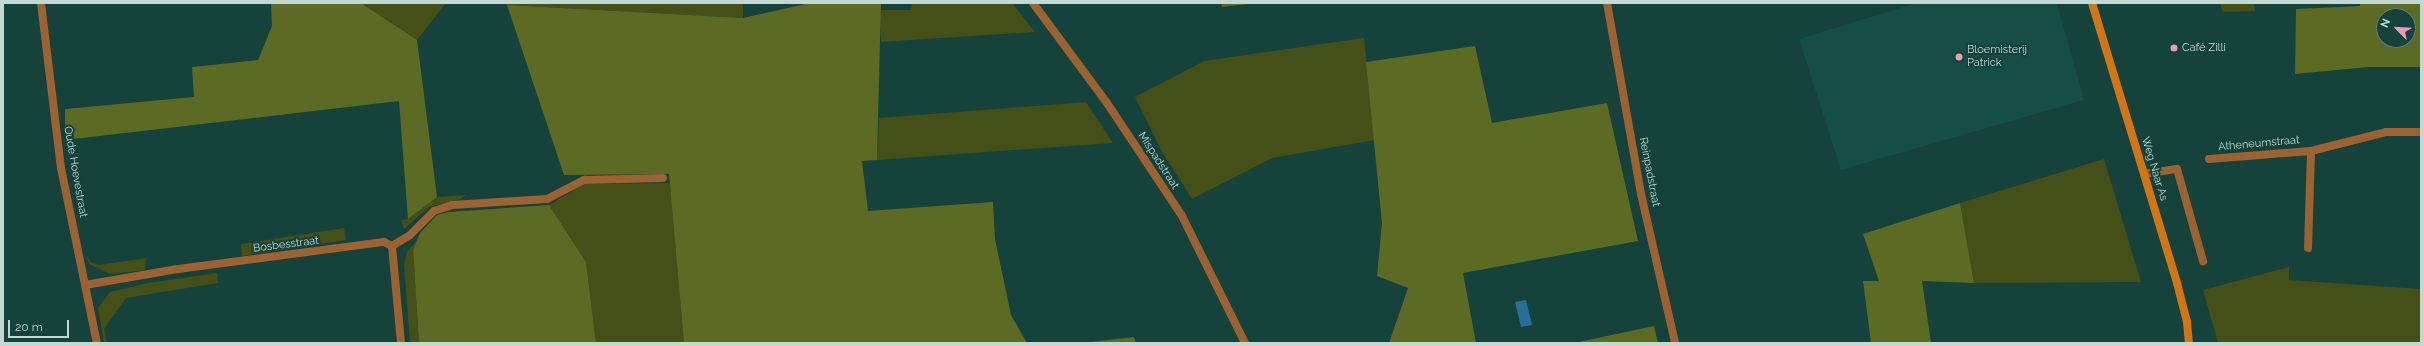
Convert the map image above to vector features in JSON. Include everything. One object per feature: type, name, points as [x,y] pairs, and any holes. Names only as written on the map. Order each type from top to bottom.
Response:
[{"type":"main road","name":"Weg Naar As","points":[[2092,3],[2177,283],[2187,322],[2188,343]]},
{"type":"street","name":"Oude Hoevestraat","points":[[40,3],[61,168],[97,343]]},
{"type":"street","name":"Mispadstraat","points":[[1033,3],[1107,103],[1182,216],[1245,343]]},
{"type":"street","name":"Reinpadstraat","points":[[1607,3],[1641,194],[1675,343]]},
{"type":"street","name":"Atheneumstraat","points":[[2209,159],[2310,151],[2386,132],[2421,132]]},
{"type":"street","name":"Atheneumstraat","points":[[2308,248],[2310,151]]},
{"type":"street","points":[[2144,174],[2177,169],[2203,261]]},
{"type":"street","points":[[401,343],[392,246],[410,235],[434,211],[452,205],[547,199],[584,180],[662,178]]},
{"type":"street","name":"Bosbesstraat","points":[[85,285],[178,269],[384,242],[392,246]]},
{"type":"shaded area","points":[[361,3],[446,3],[417,40]]},
{"type":"shaded area","points":[[504,3],[743,3],[743,18],[507,5]]},
{"type":"shaded area","points":[[912,3],[1012,3],[1035,32],[881,42],[880,10],[911,10]]},
{"type":"shaded area","points":[[1916,3],[2057,3],[2084,100],[1841,170],[1799,39]]},
{"type":"shaded area","points":[[2220,3],[2254,3],[2255,11],[2223,12]]},
{"type":"shaded area","points":[[1364,38],[1375,140],[1272,158],[1192,199],[1161,150],[1135,97],[1204,61]]},
{"type":"shaded area","points":[[1086,102],[1113,143],[877,160],[879,118]]},
{"type":"shaded area","points":[[2104,159],[2141,282],[1974,283],[1960,203]]},
{"type":"shaded area","points":[[670,183],[684,343],[596,343],[586,262],[549,205],[584,184]]},
{"type":"shaded area","points":[[466,195],[461,199],[429,207],[404,229],[401,220],[408,219],[437,197]]},
{"type":"shaded area","points":[[344,228],[346,240],[242,256],[241,244]]},
{"type":"shaded area","points":[[417,240],[413,250],[419,343],[410,343],[404,265],[407,252]]},
{"type":"shaded area","points":[[86,255],[91,262],[99,265],[146,258],[145,270],[110,274],[89,264]]},
{"type":"shaded area","points":[[2289,267],[2289,280],[2421,289],[2421,343],[2218,343],[2203,290]]},
{"type":"shaded area","points":[[217,273],[218,283],[126,298],[104,329],[107,343],[104,343],[98,308],[110,292],[148,283]]},
{"type":"green space","points":[[271,3],[361,3],[417,40],[437,197],[408,219],[399,101],[65,140],[65,109],[194,97],[192,67],[258,60],[272,26]]},
{"type":"green space","points":[[810,3],[881,3],[877,160],[862,161],[868,211],[993,202],[995,239],[1011,315],[1027,343],[684,343],[669,174],[564,175],[507,5],[743,18]]},
{"type":"green space","points":[[1221,3],[1257,3],[1222,7]]},
{"type":"green space","points":[[2360,3],[2421,3],[2421,67],[2368,67],[2295,74],[2296,9],[2360,6]]},
{"type":"green space","points":[[1475,46],[1492,123],[1607,103],[1638,241],[1463,273],[1476,343],[1389,343],[1408,288],[1377,276],[1382,223],[1366,62]]},
{"type":"green space","points":[[1960,203],[1974,283],[1922,281],[1931,343],[1871,343],[1863,281],[1879,281],[1863,234]]},
{"type":"green space","points":[[549,205],[586,262],[596,343],[419,343],[413,250],[420,233],[437,215],[449,212]]},
{"type":"green space","points":[[1654,326],[1658,343],[1574,343]]},
{"type":"green space","points":[[1134,337],[1136,343],[1082,343]]},
{"type":"water","points":[[1526,300],[1532,325],[1521,327],[1515,302]]},
{"type":"place","name":"Café Zilli","points":[[2174,48]]},
{"type":"place","name":"Bloemisterij Patrick","points":[[1959,57]]}]
